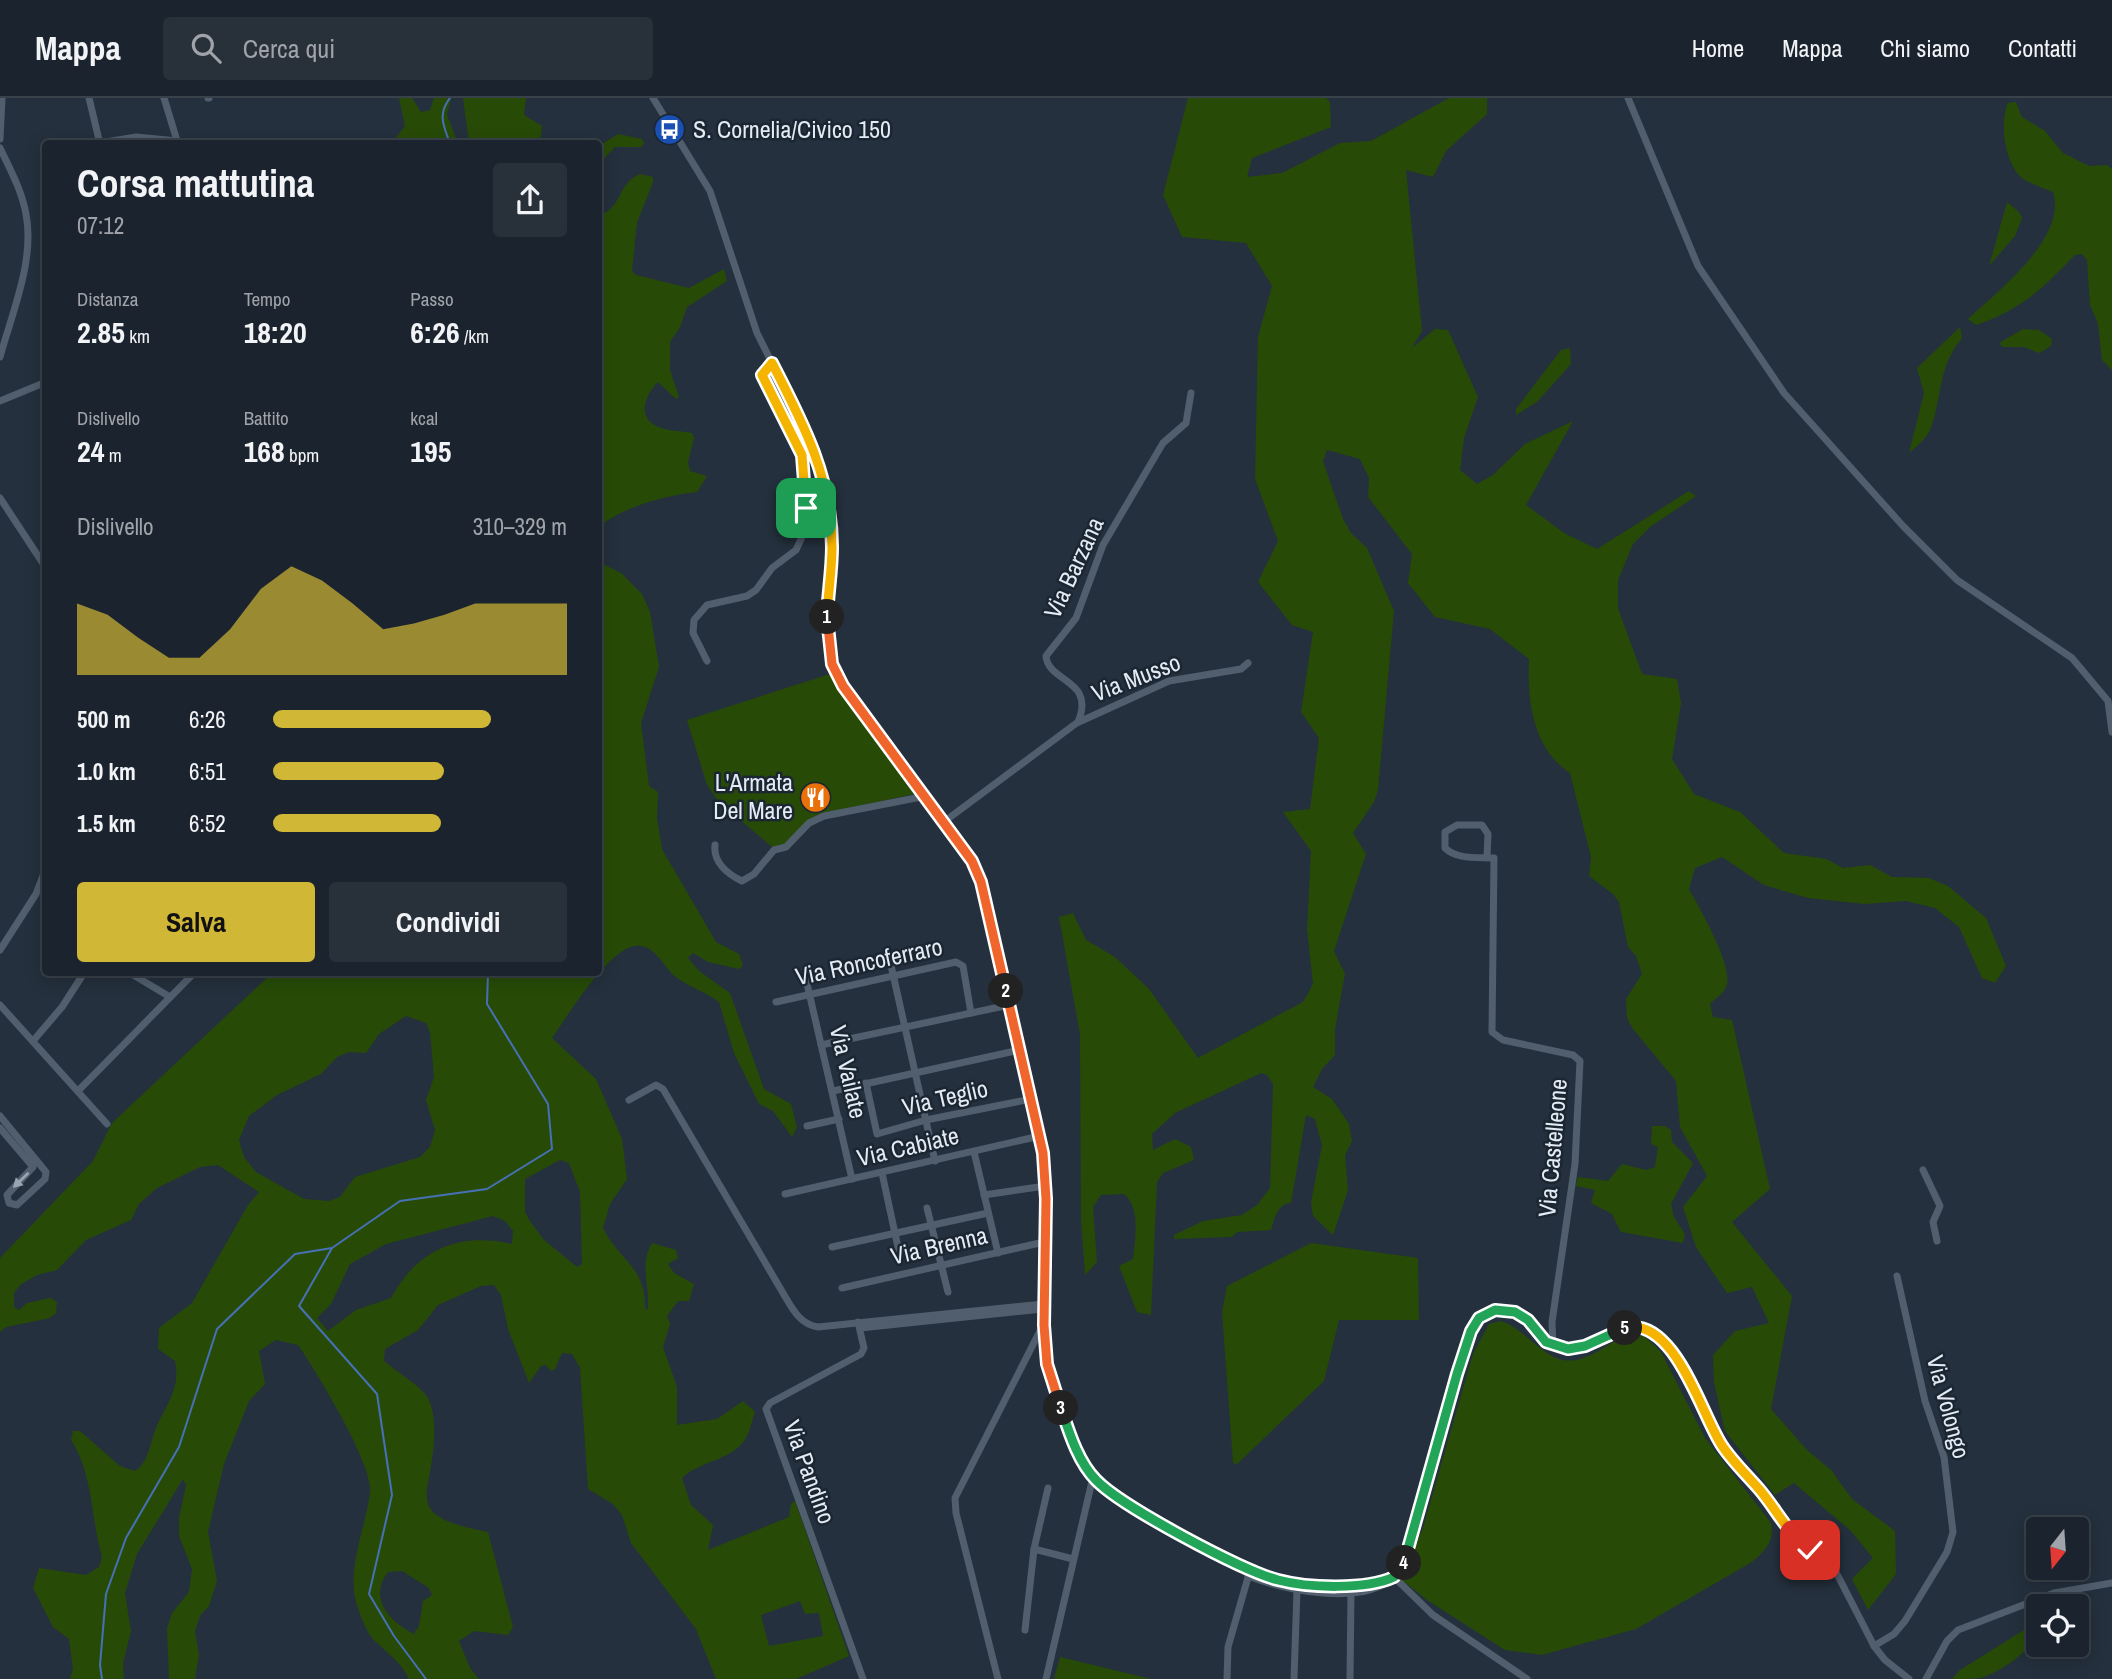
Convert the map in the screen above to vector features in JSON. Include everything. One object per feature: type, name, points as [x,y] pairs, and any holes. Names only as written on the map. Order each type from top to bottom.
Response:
[{"type":"street","points":[[0,139],[2,98]]},
{"type":"street","points":[[89,98],[99,140]]},
{"type":"street","points":[[164,98],[177,140]]},
{"type":"street","points":[[653,98],[710,191],[746,305],[808,433],[828,495],[832,547],[827,625],[832,664],[853,702],[968,854],[981,882],[1040,1136],[1045,1186],[1043,1306],[1047,1364],[1081,1458],[1093,1477],[1130,1505],[1249,1573],[1297,1590],[1377,1590],[1394,1577],[1407,1556],[1446,1408],[1474,1324],[1489,1311],[1515,1312],[1553,1346],[1568,1349],[1635,1326],[1658,1336],[1690,1380],[1727,1453],[1760,1490],[1790,1533],[1838,1576],[1874,1646],[1885,1660],[1909,1679]]},
{"type":"street","points":[[1628,98],[1698,266],[1784,393],[1903,526],[1957,580],[2072,658],[2108,701],[2112,732]]},
{"type":"street","points":[[118,140],[136,137],[161,140]]},
{"type":"street","points":[[0,148],[23,202],[28,236],[24,265],[0,357]]},
{"type":"street","points":[[708,662],[693,633],[699,612],[707,606],[752,593],[772,568],[796,550],[808,524],[802,455],[762,375],[772,363]]},
{"type":"street","points":[[0,401],[42,384]]},
{"type":"street","name":"Via Barzana","points":[[1078,722],[1082,707],[1081,695],[1048,665],[1046,656],[1076,618],[1103,545],[1163,443],[1186,423],[1191,393]]},
{"type":"street","points":[[0,499],[42,562]]},
{"type":"street","name":"Via Musso","points":[[1078,722],[1169,681],[1241,669],[1248,663]]},
{"type":"street","points":[[945,821],[1078,722]]},
{"type":"street","points":[[715,845],[715,857],[721,866],[741,881],[754,874],[774,850],[786,847],[809,823],[824,816],[926,796]]},
{"type":"street","name":"Via Castelleone","points":[[1487,858],[1488,834],[1482,825],[1457,825],[1445,832],[1445,848],[1450,853],[1487,858],[1494,858],[1492,1032],[1500,1039],[1573,1055],[1580,1060],[1575,1164],[1553,1315],[1553,1346]]},
{"type":"street","points":[[0,950],[37,894],[42,880]]},
{"type":"street","points":[[890,961],[935,1161]]},
{"type":"street","name":"Via Roncoferraro","points":[[776,1002],[959,963],[971,1013]]},
{"type":"street","name":"Via Vailate","points":[[805,975],[834,1091],[852,1179]]},
{"type":"street","points":[[33,1041],[62,1007],[82,976]]},
{"type":"street","points":[[135,976],[170,997]]},
{"type":"street","points":[[78,1091],[191,976]]},
{"type":"street","points":[[821,1045],[1009,1004]]},
{"type":"street","points":[[0,1005],[107,1124]]},
{"type":"street","points":[[834,1091],[1020,1050]]},
{"type":"street","name":"Via Teglio","points":[[866,1083],[877,1134],[926,1120],[1031,1099]]},
{"type":"street","points":[[629,1100],[656,1085],[663,1089],[802,1321],[815,1327],[859,1325],[1043,1306]]},
{"type":"street","points":[[0,1116],[46,1172],[45,1180],[17,1205],[9,1203],[7,1195],[33,1167],[0,1128]]},
{"type":"street","points":[[807,1126],[839,1119]]},
{"type":"street","name":"Via Cabiate","points":[[785,1195],[1040,1136]]},
{"type":"street","points":[[974,1152],[998,1253]]},
{"type":"street","points":[[1923,1170],[1940,1206],[1933,1222],[1937,1241]]},
{"type":"street","points":[[882,1173],[899,1252]]},
{"type":"street","points":[[984,1195],[1045,1186]]},
{"type":"street","points":[[927,1208],[948,1292]]},
{"type":"street","points":[[831,1247],[988,1213]]},
{"type":"street","name":"Via Brenna","points":[[842,1288],[1044,1242]]},
{"type":"street","name":"Via Volongo","points":[[1874,1646],[1894,1634],[1905,1621],[1947,1552],[1953,1532],[1944,1457],[1925,1401],[1897,1276]]},
{"type":"street","name":"Via Pandino","points":[[859,1325],[862,1354],[771,1403],[766,1409],[863,1679]]},
{"type":"street","points":[[998,1679],[956,1513],[955,1498],[1044,1325]]},
{"type":"street","points":[[1046,1679],[1093,1477]]},
{"type":"street","points":[[1025,1630],[1034,1549],[1048,1488]]},
{"type":"street","points":[[1034,1549],[1073,1559]]},
{"type":"street","points":[[1249,1573],[1298,1584],[1369,1584],[1394,1577]]},
{"type":"street","points":[[1227,1679],[1228,1647],[1249,1573]]},
{"type":"street","points":[[1394,1577],[1433,1615],[1527,1679]]},
{"type":"street","points":[[1926,1679],[1947,1641],[1958,1630],[2054,1593],[2112,1583]]},
{"type":"street","points":[[1294,1679],[1297,1590]]},
{"type":"street","points":[[1350,1679],[1351,1592]]},
{"type":"green space","points":[[399,98],[412,98],[421,112],[430,110],[434,98],[451,98],[447,115],[457,140],[394,140],[405,126]]},
{"type":"green space","points":[[463,98],[526,98],[524,115],[542,126],[540,140],[469,140]]},
{"type":"green space","points":[[1188,98],[1326,98],[1330,102],[1331,127],[1252,158],[1247,177],[1282,173],[1340,143],[1371,141],[1449,98],[1487,98],[1487,114],[1446,151],[1433,177],[1406,170],[1422,331],[1412,348],[1435,329],[1448,330],[1478,397],[1464,438],[1460,470],[1477,484],[1493,475],[1525,444],[1573,421],[1526,505],[1564,533],[1597,549],[1689,491],[1696,496],[1650,527],[1633,544],[1618,580],[1618,608],[1642,674],[1677,679],[1681,703],[1672,759],[1694,794],[1740,812],[1784,853],[1826,859],[1843,868],[1870,865],[1892,877],[1929,878],[1948,886],[1986,918],[2006,966],[1995,983],[1982,978],[1959,927],[1935,908],[1906,901],[1865,904],[1808,898],[1764,885],[1722,857],[1695,868],[1689,889],[1725,963],[1726,987],[1710,1004],[1713,1017],[1732,1020],[1770,1189],[1732,1222],[1792,1296],[1771,1409],[1807,1450],[1831,1470],[1852,1499],[1895,1531],[1896,1574],[1868,1610],[1852,1579],[1873,1558],[1850,1530],[1794,1483],[1775,1495],[1725,1431],[1714,1383],[1713,1355],[1735,1331],[1769,1323],[1752,1287],[1727,1293],[1696,1247],[1683,1207],[1707,1176],[1680,1127],[1676,1081],[1627,1018],[1626,999],[1642,974],[1636,956],[1628,947],[1619,902],[1613,894],[1589,876],[1591,857],[1570,773],[1548,751],[1535,723],[1529,691],[1529,659],[1490,629],[1435,617],[1408,583],[1412,554],[1368,497],[1369,478],[1360,459],[1327,450],[1323,461],[1343,519],[1351,533],[1367,548],[1394,611],[1378,790],[1374,802],[1353,833],[1366,854],[1334,951],[1345,974],[1335,1029],[1335,1055],[1322,1069],[1313,1087],[1332,1099],[1349,1124],[1352,1141],[1345,1155],[1348,1190],[1333,1235],[1313,1216],[1311,1202],[1322,1145],[1315,1119],[1306,1115],[1291,1203],[1280,1209],[1271,1230],[1238,1232],[1231,1237],[1174,1239],[1174,1235],[1203,1221],[1242,1215],[1257,1205],[1270,1188],[1273,1084],[1267,1075],[1261,1073],[1175,1113],[1152,1134],[1153,1150],[1175,1139],[1191,1147],[1194,1160],[1163,1173],[1157,1182],[1151,1315],[1137,1312],[1119,1266],[1133,1259],[1136,1233],[1133,1207],[1124,1194],[1101,1195],[1093,1207],[1097,1262],[1085,1275],[1081,1220],[1080,1034],[1059,917],[1073,913],[1086,940],[1115,957],[1149,989],[1198,1058],[1303,1002],[1313,984],[1307,929],[1311,851],[1283,812],[1310,809],[1319,738],[1301,712],[1313,632],[1292,625],[1258,582],[1278,541],[1255,479],[1258,337],[1272,286],[1246,243],[1182,237],[1163,195]]},
{"type":"green space","points":[[2016,102],[2022,117],[2045,131],[2063,153],[2089,166],[2107,165],[2112,169],[2112,370],[2102,360],[2098,324],[2090,305],[2087,260],[2082,254],[2075,255],[2019,305],[1976,325],[1968,319],[2027,262],[2050,227],[2055,209],[2053,192],[2022,178],[2011,163],[2005,142],[2004,121],[2008,103]]},
{"type":"green space","points":[[618,134],[642,139],[644,143],[641,147],[615,147],[602,161],[602,144]]},
{"type":"green space","points":[[640,174],[653,177],[653,182],[637,223],[632,271],[636,275],[689,288],[724,269],[727,281],[687,307],[680,327],[670,342],[670,370],[679,397],[676,399],[658,382],[649,393],[645,406],[647,418],[651,423],[658,427],[692,433],[694,438],[688,462],[690,471],[707,476],[697,492],[645,503],[602,525],[602,208],[605,213],[611,209],[633,178]]},
{"type":"green space","points":[[2007,202],[2022,218],[2015,236],[1989,266]]},
{"type":"green space","points":[[1960,327],[1962,338],[1944,371],[1931,428],[1909,453],[1924,393],[1917,368]]},
{"type":"green space","points":[[2023,329],[2039,330],[2052,339],[2051,346],[2039,353],[2024,347],[2003,347],[1999,343]]},
{"type":"green space","points":[[1570,348],[1571,364],[1537,402],[1516,415],[1516,409],[1561,350]]},
{"type":"green space","points":[[602,564],[621,573],[642,594],[650,612],[659,667],[641,723],[649,786],[658,792],[657,818],[662,849],[716,942],[739,954],[743,965],[739,969],[708,962],[693,953],[688,958],[699,971],[730,993],[764,1089],[791,1104],[797,1127],[792,1137],[773,1111],[759,1104],[734,1053],[719,1002],[677,978],[657,955],[642,946],[631,947],[618,954],[602,969]]},
{"type":"green space","points":[[833,673],[852,707],[919,793],[829,812],[781,847],[772,847],[718,801],[707,785],[687,720]]},
{"type":"green space","points":[[269,976],[596,976],[552,1038],[596,1079],[622,1139],[627,1179],[610,1204],[603,1228],[641,1282],[645,1308],[648,1310],[646,1259],[652,1243],[676,1250],[678,1258],[668,1264],[674,1273],[694,1284],[689,1301],[678,1301],[667,1316],[670,1324],[663,1347],[677,1387],[677,1425],[717,1419],[743,1401],[755,1412],[740,1446],[682,1478],[691,1505],[713,1525],[708,1550],[789,1517],[791,1504],[795,1501],[849,1656],[796,1679],[716,1679],[696,1629],[631,1543],[622,1515],[613,1504],[588,1489],[580,1368],[572,1354],[562,1353],[555,1369],[551,1371],[546,1365],[541,1366],[529,1383],[508,1329],[501,1295],[494,1285],[481,1286],[438,1305],[418,1330],[385,1349],[384,1361],[422,1390],[431,1406],[434,1422],[427,1498],[430,1509],[440,1518],[488,1532],[513,1627],[508,1635],[474,1631],[459,1641],[470,1668],[479,1679],[409,1679],[367,1630],[356,1602],[354,1578],[370,1492],[369,1479],[342,1418],[298,1345],[276,1340],[259,1351],[265,1384],[249,1401],[224,1464],[208,1532],[217,1581],[209,1606],[200,1616],[195,1631],[199,1655],[195,1679],[169,1679],[167,1628],[172,1613],[189,1592],[192,1569],[179,1536],[179,1518],[186,1485],[183,1479],[137,1554],[125,1593],[131,1631],[123,1663],[124,1679],[70,1679],[73,1669],[69,1639],[53,1627],[33,1588],[39,1568],[86,1575],[99,1567],[102,1557],[88,1482],[71,1440],[73,1431],[80,1431],[120,1466],[135,1471],[140,1467],[172,1396],[176,1380],[175,1361],[158,1349],[159,1328],[192,1303],[248,1205],[259,1192],[218,1165],[200,1167],[157,1188],[139,1204],[131,1220],[86,1240],[57,1270],[37,1275],[20,1285],[14,1293],[14,1307],[19,1310],[27,1303],[50,1298],[57,1302],[56,1313],[50,1318],[6,1327],[0,1332],[0,1258],[93,1161],[112,1123]],"holes":[[[406,1016],[426,1023],[430,1032],[434,1077],[426,1100],[435,1130],[430,1147],[420,1157],[355,1177],[340,1197],[329,1201],[304,1199],[256,1172],[244,1157],[239,1140],[249,1116],[277,1095],[321,1074],[337,1057],[349,1052],[366,1053],[379,1034]],[[560,1160],[569,1163],[580,1192],[582,1264],[577,1267],[544,1240],[525,1212],[525,1179]],[[493,1216],[505,1221],[513,1231],[512,1244],[475,1240],[442,1248],[414,1267],[391,1298],[356,1310],[328,1331],[317,1318],[331,1304],[350,1264],[386,1244]],[[402,1571],[429,1588],[432,1595],[423,1601],[419,1626],[414,1634],[405,1629],[384,1608],[380,1591],[388,1572]],[[800,1601],[805,1614],[819,1613],[823,1636],[769,1646],[761,1615]]]},
{"type":"green space","points":[[1652,1126],[1665,1126],[1671,1130],[1672,1142],[1693,1163],[1671,1204],[1674,1217],[1685,1234],[1683,1243],[1621,1232],[1612,1214],[1591,1203],[1595,1190],[1576,1186],[1578,1177],[1608,1181],[1622,1164],[1646,1170],[1655,1167],[1658,1147],[1651,1144]]},
{"type":"green space","points":[[1311,1243],[1418,1258],[1419,1320],[1339,1320],[1324,1381],[1236,1465],[1233,1462],[1222,1312],[1227,1286]]},
{"type":"green space","points":[[1501,1321],[1521,1332],[1549,1354],[1571,1361],[1590,1355],[1633,1333],[1645,1337],[1661,1352],[1705,1438],[1771,1523],[1772,1535],[1765,1550],[1752,1562],[1636,1629],[1542,1655],[1505,1650],[1427,1600],[1402,1580],[1423,1528],[1473,1354],[1489,1324]]},
{"type":"green space","points":[[2024,1630],[2026,1649],[2004,1667],[1981,1678],[1952,1679],[1960,1670]]},
{"type":"green space","points":[[1060,1657],[1151,1679],[1054,1679]]},
{"type":"waterway","points":[[449,140],[443,115],[450,98]]},
{"type":"waterway","points":[[426,1679],[394,1636],[369,1594],[392,1495],[377,1394],[299,1306],[332,1248],[400,1201],[487,1189],[552,1149],[548,1104],[487,1004],[488,976]]},
{"type":"waterway","points":[[102,1679],[100,1665],[106,1594],[126,1538],[179,1447],[217,1329],[295,1254],[332,1248]]},
{"type":"place","name":"S. Cornelia/Civico 150","points":[[670,130]]},
{"type":"place","name":"L'Armata Del Mare","points":[[816,797]]},
{"type":"route","points":[[806,508],[806,474],[802,455],[762,375],[772,363],[816,451],[828,495],[832,547],[827,625],[832,664],[853,702],[958,838],[981,882],[1043,1153],[1046,1199],[1043,1309],[1047,1364],[1081,1458],[1097,1481],[1130,1505],[1250,1570],[1270,1578],[1319,1585],[1364,1585],[1387,1580],[1394,1577],[1407,1556],[1446,1408],[1471,1331],[1484,1314],[1501,1309],[1522,1315],[1546,1342],[1565,1349],[1585,1346],[1630,1326],[1643,1327],[1654,1332],[1690,1380],[1722,1446],[1760,1490],[1795,1539],[1810,1550]]}]
